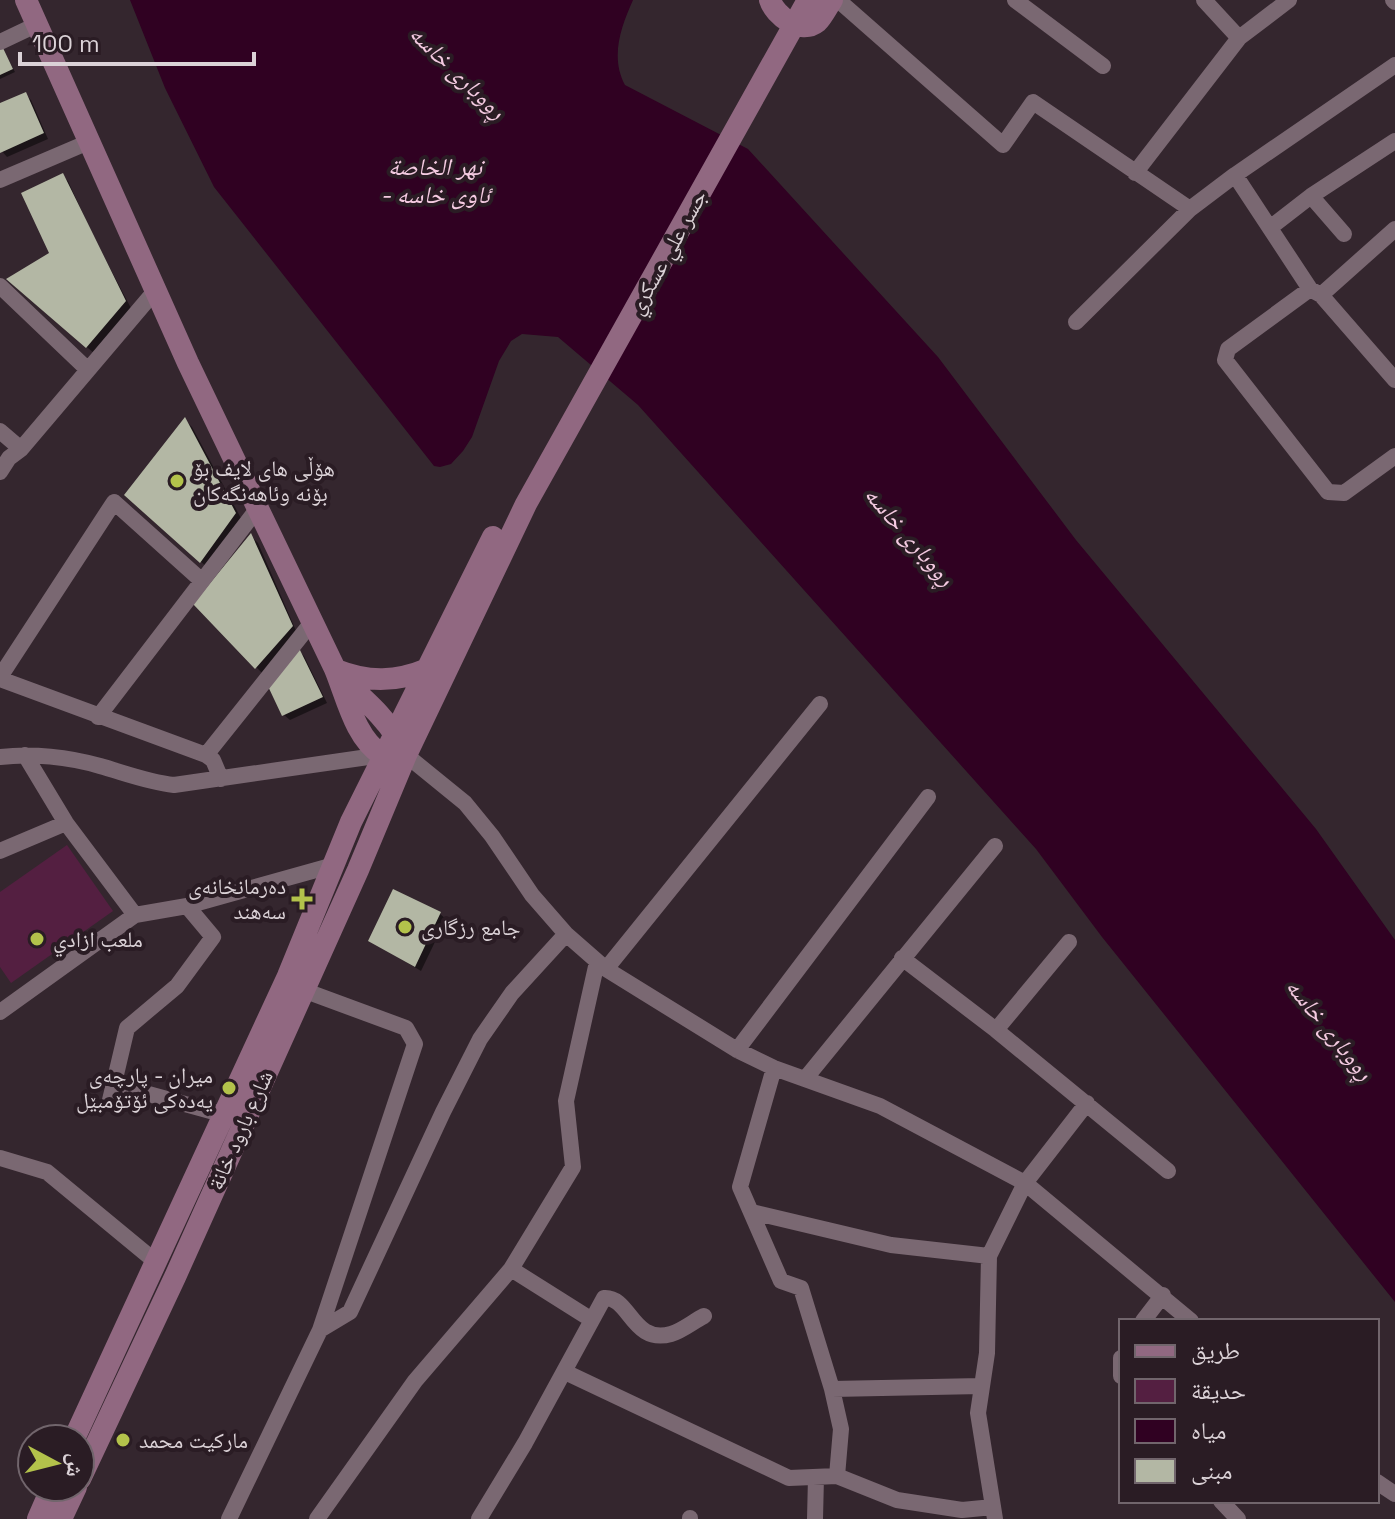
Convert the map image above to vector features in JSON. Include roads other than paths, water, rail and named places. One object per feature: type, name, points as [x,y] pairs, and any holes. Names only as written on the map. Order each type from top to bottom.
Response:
[{"type":"main road","points":[[26,0],[155,291],[313,621],[360,729],[369,745],[382,755],[406,755],[395,733],[337,673]]},
{"type":"main road","points":[[770,0],[775,12],[798,26],[818,21],[835,0]]},
{"type":"main road","name":"جسر علي عسكري","points":[[520,501],[793,0]]},
{"type":"main road","name":"جسر علي عسكري","points":[[520,501],[808,0]]},
{"type":"main road","name":"شارع بارود خانة","points":[[81,1423],[288,976],[382,755],[520,501]]},
{"type":"main road","name":"شارع بارود خانة","points":[[96,1445],[175,1277],[520,501]]},
{"type":"main road","points":[[337,673],[382,680],[405,677],[428,669]]},
{"type":"main road","points":[[351,822],[373,832]]},
{"type":"main road","points":[[38,1519],[56,1503]]},
{"type":"street","points":[[835,0],[1003,145],[1033,102],[1190,209]]},
{"type":"street","points":[[1015,0],[1103,66]]},
{"type":"street","points":[[1204,0],[1239,38]]},
{"type":"street","points":[[1135,173],[1239,38],[1289,0]]},
{"type":"street","points":[[0,42],[38,24]]},
{"type":"street","points":[[1076,322],[1190,209],[1395,65]]},
{"type":"street","points":[[0,180],[91,141]]},
{"type":"street","points":[[1271,227],[1311,196],[1395,141]]},
{"type":"street","points":[[1235,175],[1316,292],[1395,380]]},
{"type":"street","points":[[1311,196],[1344,234]]},
{"type":"street","points":[[1395,229],[1316,292],[1228,349],[1225,360],[1328,492],[1344,493],[1395,456]]},
{"type":"street","points":[[0,286],[87,369]]},
{"type":"street","points":[[0,472],[155,291]]},
{"type":"street","points":[[0,431],[21,449]]},
{"type":"street","points":[[202,581],[114,502],[0,678],[206,755],[213,760],[221,779]]},
{"type":"street","points":[[98,717],[258,508]]},
{"type":"street","points":[[206,755],[313,621]]},
{"type":"street","points":[[317,1519],[415,1381],[511,1269],[573,1167],[566,1101],[602,965],[820,704]]},
{"type":"street","points":[[0,757],[25,755],[96,765],[163,784],[221,779],[382,755]]},
{"type":"street","points":[[25,755],[66,823],[135,915]]},
{"type":"street","points":[[406,755],[450,789],[480,819],[532,895],[566,934],[602,965],[737,1050],[774,1068],[880,1106],[1025,1183],[1189,1319]]},
{"type":"street","points":[[737,1050],[928,797]]},
{"type":"street","points":[[0,851],[66,823]]},
{"type":"street","points":[[805,1079],[995,846]]},
{"type":"street","points":[[0,1012],[135,915],[187,906],[334,865]]},
{"type":"street","points":[[187,906],[213,937],[177,986],[127,1028],[111,1092],[225,1115]]},
{"type":"street","points":[[320,1330],[350,1312],[454,1089],[490,1023],[512,993],[566,934]]},
{"type":"street","points":[[996,1030],[1069,942]]},
{"type":"street","points":[[902,958],[996,1030],[1168,1171]]},
{"type":"street","points":[[229,1519],[320,1330],[415,1044],[406,1028],[303,990]]},
{"type":"street","points":[[774,1068],[740,1187],[781,1281],[801,1288],[841,1429],[837,1476]]},
{"type":"street","points":[[565,1372],[789,1478],[837,1476],[897,1500],[994,1513],[978,1413],[987,1353],[989,1256],[1025,1183],[1087,1103]]},
{"type":"street","points":[[0,1158],[47,1172],[156,1262]]},
{"type":"street","points":[[752,1212],[891,1245],[989,1256]]},
{"type":"street","points":[[511,1269],[592,1320]]},
{"type":"street","points":[[1145,1319],[1163,1295]]},
{"type":"street","points":[[479,1519],[565,1372],[604,1298],[612,1297],[637,1328],[651,1334],[670,1334],[704,1316]]},
{"type":"street","points":[[832,1389],[981,1386]]},
{"type":"street","points":[[815,1519],[816,1477]]},
{"type":"street","points":[[1223,1503],[1238,1519]]},
{"type":"water","name":"نهر الخاصة - ئاوی خاسە","points":[[130,0],[633,0],[619,42],[618,64],[625,85],[748,149],[938,357],[1076,540],[1316,829],[1395,940],[1395,1302],[1102,937],[1036,849],[638,405],[558,337],[522,334],[511,341],[499,361],[472,437],[463,451],[451,464],[434,466],[214,187],[165,88]]},
{"type":"place","name":"هۆڵی های لایف بۆ بۆنە وئاهەنگەکان","points":[[177,481]]},
{"type":"place","name":"دەرمانخانەی سەهند","points":[[302,899]]},
{"type":"place","name":"جامع رزگاری","points":[[405,927]]},
{"type":"place","name":"ملعب ازادي","points":[[37,939]]},
{"type":"place","name":"میران - پارچەی یەدەکی ئۆتۆمبێل","points":[[229,1088]]},
{"type":"place","name":"ماركيت محمد","points":[[123,1440]]},
{"type":"water label","name":"ڕووباری خاسە","points":[[458,72]]},
{"type":"water label","name":"ڕووباری خاسە","points":[[910,536]]},
{"type":"water label","name":"ڕووباری خاسە","points":[[1330,1029]]}]
